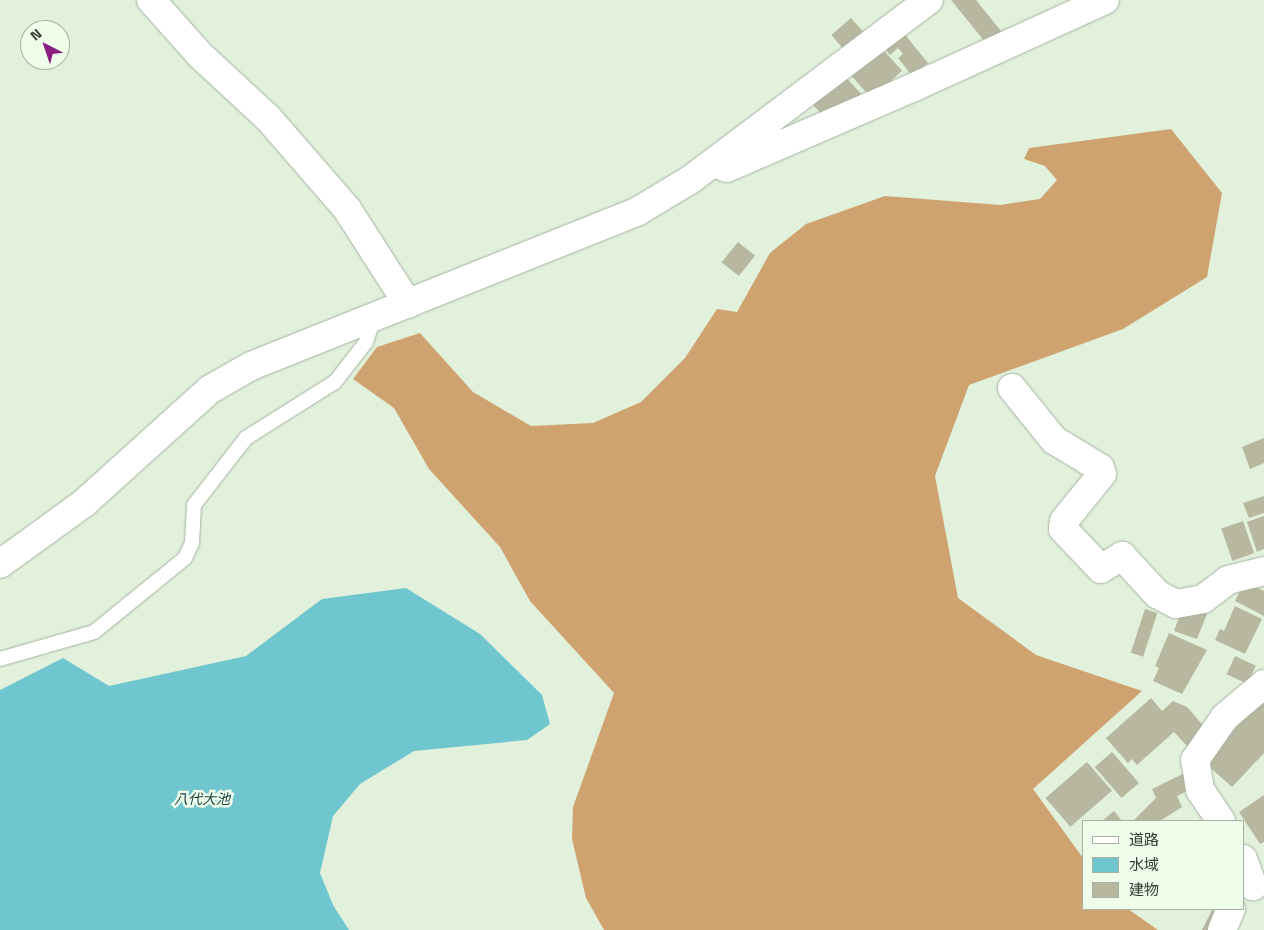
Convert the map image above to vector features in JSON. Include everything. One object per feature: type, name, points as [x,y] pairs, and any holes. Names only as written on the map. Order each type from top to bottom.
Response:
[{"type":"street","points":[[151,0],[200,54],[268,118],[347,208],[408,304]]},
{"type":"street","points":[[0,564],[83,504],[209,390],[251,366],[638,211],[712,164],[930,0]]},
{"type":"street","points":[[712,164],[727,168],[1105,0]]},
{"type":"street","points":[[1012,388],[1054,440],[1100,468],[1102,474],[1064,521],[1063,529],[1101,569],[1122,556],[1157,594],[1176,604],[1203,599],[1228,580],[1264,571]]},
{"type":"street","points":[[1221,820],[1200,790],[1195,760],[1225,717],[1264,684]]},
{"type":"street","points":[[1244,863],[1253,889]]},
{"type":"street","points":[[1222,930],[1231,910]]},
{"type":"lane","points":[[0,659],[94,632],[185,558],[192,543],[194,505],[246,438],[335,382],[366,342],[374,318]]},
{"type":"shaded area","points":[[1171,129],[1222,193],[1207,277],[1123,329],[969,385],[935,476],[958,598],[1036,655],[1142,691],[1033,789],[1082,857],[1082,910],[1129,910],[1158,930],[604,930],[586,898],[572,839],[573,807],[614,693],[530,601],[500,547],[429,469],[394,408],[353,379],[377,347],[420,333],[473,392],[531,426],[593,423],[641,402],[685,358],[717,309],[737,312],[770,253],[806,224],[885,196],[1000,205],[1040,199],[1057,180],[1045,166],[1024,159],[1029,148]]},
{"type":"water","name":"八代大池","points":[[406,588],[480,634],[542,695],[550,724],[527,740],[414,751],[360,784],[333,816],[320,873],[333,905],[349,930],[0,930],[0,690],[63,658],[109,686],[246,656],[322,599]]},
{"type":"building","points":[[951,0],[976,0],[1005,36],[990,48]]},
{"type":"building","points":[[851,18],[864,33],[844,50],[831,35]]},
{"type":"building","points":[[902,31],[928,63],[912,76],[898,58],[903,54],[898,48],[890,55],[883,46]]},
{"type":"building","points":[[878,44],[902,71],[872,98],[848,71]]},
{"type":"building","points":[[843,74],[861,94],[829,123],[811,103]]},
{"type":"building","points":[[738,242],[755,256],[739,276],[722,262]]},
{"type":"building","points":[[1264,438],[1264,463],[1250,469],[1242,447]]},
{"type":"building","points":[[1264,496],[1264,513],[1249,518],[1243,503]]},
{"type":"building","points":[[1264,516],[1264,549],[1257,552],[1247,522]]},
{"type":"building","points":[[1243,521],[1254,553],[1232,561],[1221,528]]},
{"type":"building","points":[[1245,581],[1264,591],[1264,616],[1235,601]]},
{"type":"building","points":[[1235,606],[1262,619],[1245,654],[1215,640],[1220,629],[1224,631]]},
{"type":"building","points":[[1183,607],[1209,609],[1197,639],[1174,631]]},
{"type":"building","points":[[1145,609],[1157,613],[1143,657],[1131,653]]},
{"type":"building","points":[[1169,633],[1207,650],[1182,694],[1153,681],[1159,668],[1155,666]]},
{"type":"building","points":[[1235,656],[1256,666],[1247,684],[1227,674]]},
{"type":"building","points":[[1151,698],[1162,711],[1173,701],[1187,707],[1207,730],[1188,747],[1174,732],[1137,765],[1132,759],[1128,763],[1106,738]]},
{"type":"building","points":[[1260,700],[1264,703],[1264,753],[1232,787],[1204,762]]},
{"type":"building","points":[[1112,752],[1139,783],[1122,798],[1095,767]]},
{"type":"building","points":[[1087,762],[1112,791],[1070,827],[1045,798]]},
{"type":"building","points":[[1189,771],[1196,787],[1177,796],[1182,807],[1162,820],[1134,820],[1156,798],[1152,789]]},
{"type":"building","points":[[1264,795],[1264,842],[1260,844],[1239,812]]},
{"type":"building","points":[[1114,811],[1121,820],[1103,820]]},
{"type":"building","points":[[1212,910],[1225,917],[1218,930],[1202,930]]}]
